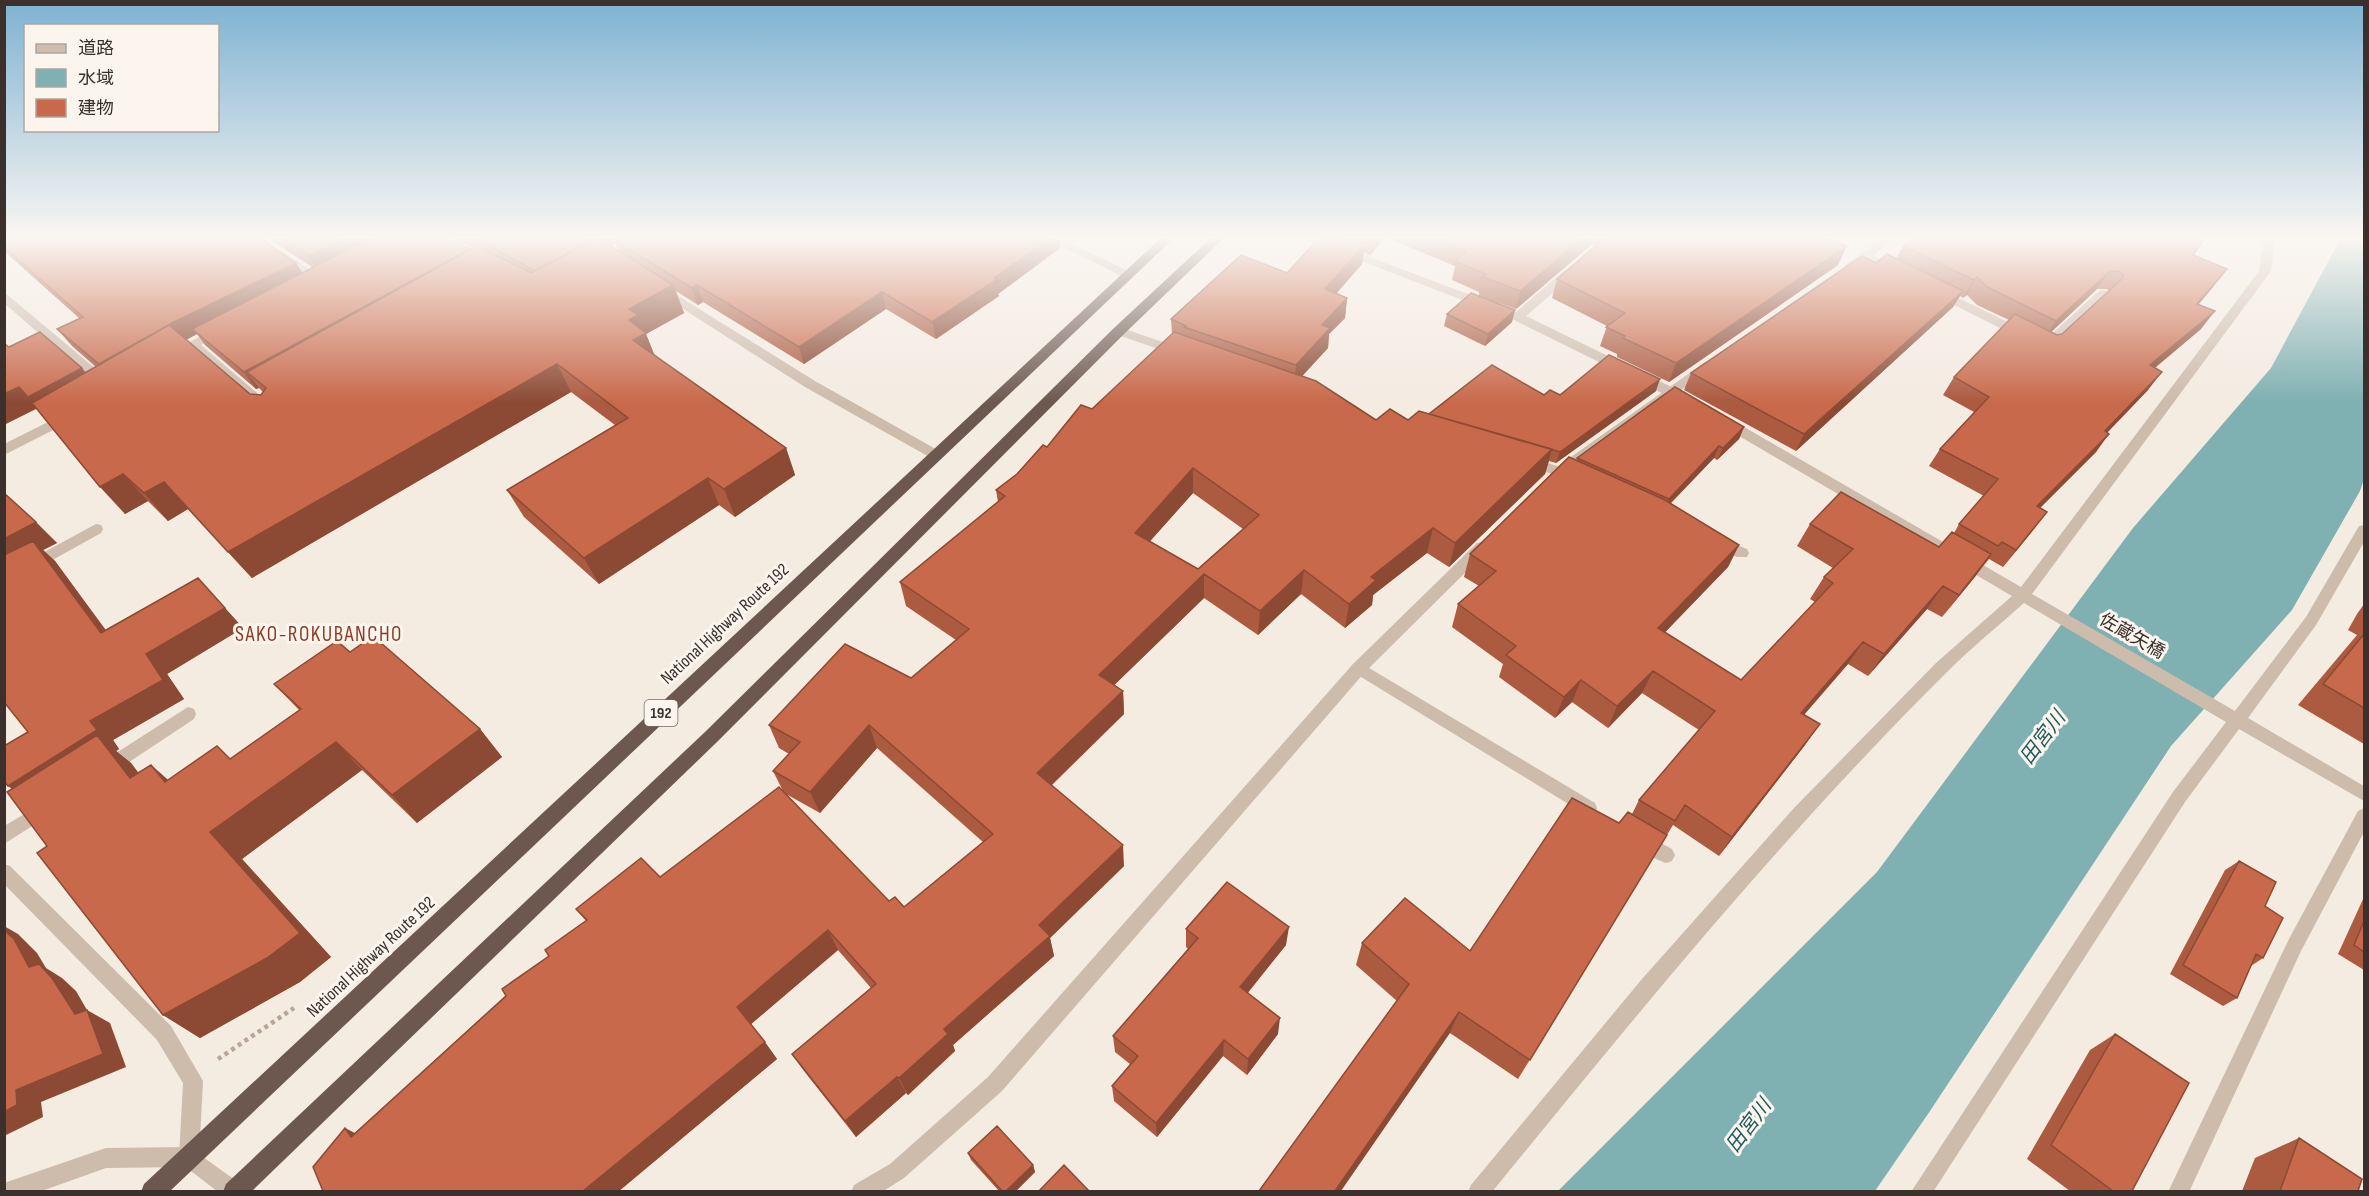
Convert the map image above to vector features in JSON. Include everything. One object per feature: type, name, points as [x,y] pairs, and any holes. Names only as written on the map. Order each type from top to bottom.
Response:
[{"type":"highway","name":"National Highway Route 192","points":[[152,1191],[1109,292]]},
{"type":"highway","points":[[234,1191],[711,737],[1161,292]]},
{"type":"street","points":[[664,292],[810,384],[936,455]]},
{"type":"street","name":"佐蔵矢橋","points":[[1451,292],[1518,317],[1670,390],[2364,794]]},
{"type":"street","points":[[1518,317],[1548,292]]},
{"type":"street","points":[[1937,292],[2046,347],[2103,294]]},
{"type":"street","points":[[1478,1191],[1649,985],[1800,813],[1942,667],[2023,595],[2249,292]]},
{"type":"street","points":[[4,297],[112,390],[103,396]]},
{"type":"street","points":[[162,361],[234,322]]},
{"type":"street","points":[[1119,331],[1194,357]]},
{"type":"street","points":[[192,344],[260,395],[277,417]]},
{"type":"street","points":[[1543,488],[1670,390],[1719,357]]},
{"type":"street","points":[[4,450],[75,412]]},
{"type":"street","points":[[1515,459],[1565,473]]},
{"type":"street","points":[[4,581],[96,529]]},
{"type":"street","points":[[1921,1191],[2180,797],[2228,715],[2311,621],[2364,530]]},
{"type":"street","points":[[861,1191],[897,1171],[995,1084],[1359,668],[1492,537]]},
{"type":"street","points":[[1710,538],[1742,553]]},
{"type":"street","points":[[1359,668],[1604,818]]},
{"type":"street","points":[[91,778],[188,714]]},
{"type":"street","points":[[4,836],[62,798]]},
{"type":"street","points":[[2178,1191],[2295,945],[2364,816]]},
{"type":"street","points":[[1625,830],[1666,855]]},
{"type":"street","points":[[4,872],[164,1033],[193,1081],[189,1157]]},
{"type":"street","points":[[8,1191],[106,1158],[189,1157],[234,1191]]},
{"type":"water","name":"田宮川","points":[[2312,292],[2364,292],[2364,479],[2360,491],[2292,610],[2171,746],[1875,1191],[1557,1192],[1877,872],[2133,528],[2271,368]]},
{"type":"building","points":[[55,292],[236,292],[174,322],[99,364],[57,329],[83,317]]},
{"type":"building","points":[[265,292],[391,292],[244,372],[192,329]]},
{"type":"building","points":[[393,292],[661,292],[629,309],[638,315],[629,320],[646,333],[633,340],[786,448],[724,489],[708,478],[584,558],[507,490],[628,418],[557,364],[228,552],[164,482],[144,493],[123,474],[100,487],[32,403],[169,325],[250,394],[261,395],[266,388],[247,372]]},
{"type":"building","points":[[708,292],[978,292],[932,322],[882,292],[799,347]]},
{"type":"building","points":[[1201,292],[1332,292],[1347,298],[1322,325],[1330,328],[1296,365],[1184,327],[1186,326],[1171,319]]},
{"type":"building","points":[[1583,292],[1780,292],[1676,363],[1623,338],[1625,336],[1606,327],[1625,313]]},
{"type":"building","points":[[1810,292],[1962,292],[1804,434],[1691,373]]},
{"type":"building","points":[[1997,292],[2088,292],[2056,321]]},
{"type":"building","points":[[2108,292],[2207,292],[2197,304],[2215,311],[2150,365],[2162,372],[2105,431],[2109,434],[2037,506],[2047,512],[2016,550],[2002,542],[1998,546],[1959,524],[1998,479],[1940,449],[1989,397],[1954,377],[2015,314],[2057,335],[2062,334]]},
{"type":"building","points":[[1471,293],[1515,310],[1488,334],[1447,314]]},
{"type":"building","points":[[40,332],[82,368],[28,397],[19,387],[4,394],[4,343],[9,347]]},
{"type":"building","points":[[1174,332],[1316,381],[1376,420],[1390,409],[1408,420],[1419,411],[1552,449],[1455,543],[1433,528],[1371,577],[1376,580],[1349,604],[1304,570],[1260,611],[1204,574],[1099,675],[1123,691],[1037,773],[1123,845],[1039,925],[1050,936],[944,1029],[948,1034],[899,1078],[897,1077],[845,1121],[792,1054],[876,984],[828,930],[737,1007],[765,1042],[583,1191],[323,1191],[313,1167],[345,1128],[351,1137],[506,996],[502,989],[549,956],[545,950],[587,920],[576,909],[641,858],[660,877],[779,787],[889,901],[895,897],[904,907],[993,834],[869,725],[810,792],[773,771],[800,742],[769,725],[845,644],[911,678],[969,629],[900,582],[1005,496],[996,490],[1017,474],[1043,445],[1047,447],[1081,405],[1092,409]],"holes":[[[1193,468],[1259,515],[1198,569],[1135,533]]]},
{"type":"building","points":[[1609,355],[1660,379],[1560,452],[1429,414],[1492,365],[1544,395],[1550,390],[1560,395]]},
{"type":"building","points":[[1675,387],[1744,427],[1723,448],[1719,446],[1669,499],[1577,458]]},
{"type":"building","points":[[1569,457],[1663,499],[1739,545],[1658,628],[1741,680],[1833,583],[1824,577],[1853,549],[1810,524],[1841,492],[1939,547],[1952,532],[1991,554],[1959,595],[1943,586],[1884,654],[1863,642],[1801,713],[1820,724],[1732,837],[1685,805],[1675,821],[1639,800],[1715,711],[1653,671],[1617,706],[1581,680],[1564,697],[1506,655],[1516,646],[1458,604],[1496,571],[1470,554]]},
{"type":"building","points":[[4,493],[36,522],[4,539]]},
{"type":"building","points":[[33,541],[101,633],[198,578],[225,608],[146,654],[163,680],[90,721],[97,730],[8,786],[4,781],[4,746],[28,732],[4,702],[4,555]]},
{"type":"building","points":[[2364,634],[2364,708],[2323,684]]},
{"type":"building","points":[[373,636],[480,729],[392,795],[336,742],[210,832],[300,933],[267,958],[163,1015],[37,853],[47,846],[7,792],[97,735],[130,778],[151,765],[165,782],[217,746],[230,759],[301,709],[274,684],[337,641],[350,652]]},
{"type":"building","points":[[1572,798],[1619,823],[1628,812],[1667,835],[1530,1060],[1459,1012],[1335,1191],[1259,1191],[1409,984],[1362,943],[1405,898],[1470,951]]},
{"type":"building","points":[[2239,861],[2276,882],[2265,906],[2283,918],[2263,958],[2256,954],[2237,998],[2183,965]]},
{"type":"building","points":[[1227,882],[1289,927],[1240,987],[1280,1018],[1248,1059],[1224,1040],[1156,1123],[1112,1086],[1138,1056],[1113,1036],[1198,938],[1186,929]]},
{"type":"building","points":[[2364,921],[2364,952],[2354,945]]},
{"type":"building","points":[[4,930],[14,939],[29,967],[39,964],[52,978],[75,1014],[87,1010],[103,1054],[16,1090],[17,1105],[4,1112]]},
{"type":"building","points":[[2115,1034],[2189,1083],[2132,1191],[2113,1191],[2051,1145]]},
{"type":"building","points":[[997,1126],[1033,1165],[1006,1191],[1002,1191],[968,1153]]},
{"type":"building","points":[[2299,1138],[2362,1179],[2358,1191],[2280,1191]]},
{"type":"building","points":[[1064,1165],[1089,1191],[1039,1191]]},
{"type":"district","name":"SAKO-ROKUBANCHO","points":[[319,634]]}]
